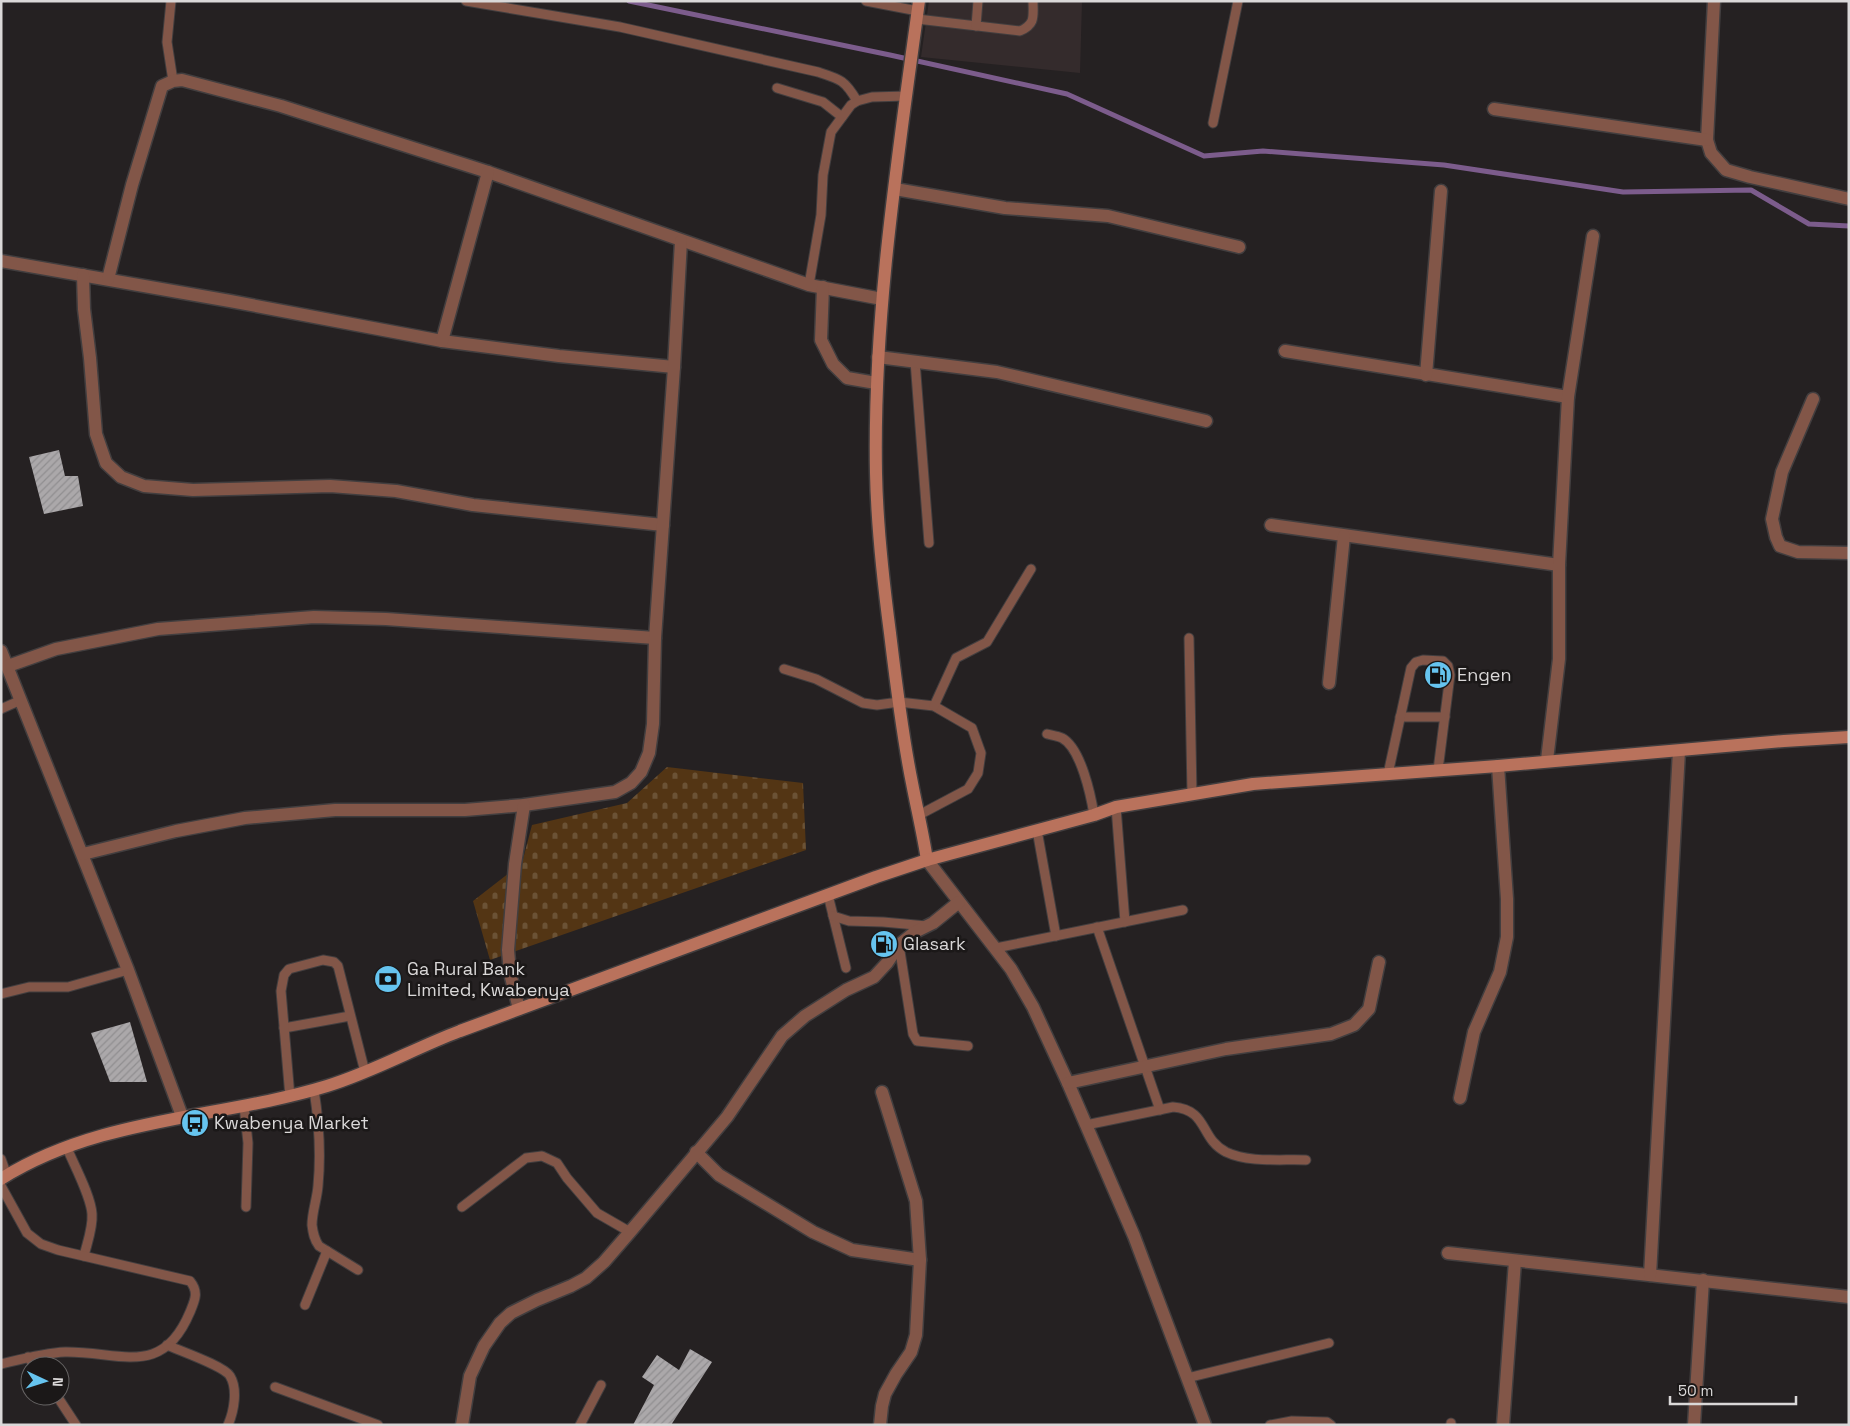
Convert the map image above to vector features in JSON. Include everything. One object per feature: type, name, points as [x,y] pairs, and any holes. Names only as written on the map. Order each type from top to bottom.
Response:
[{"type":"main road","points":[[918,10],[882,299],[876,383],[876,475],[878,534],[899,702],[912,786],[920,815],[927,860]]},
{"type":"main road","points":[[3,1180],[24,1165],[67,1148],[132,1127],[290,1097],[314,1090],[365,1072],[458,1032],[828,895],[927,860],[1094,815],[1116,806],[1253,784],[1849,737]]},
{"type":"street","points":[[1714,1],[1707,140],[1711,154],[1726,170],[1750,178],[1849,199]]},
{"type":"street","points":[[108,279],[132,185],[162,86],[173,81],[182,80],[281,106],[488,172],[809,285],[882,299]]},
{"type":"street","points":[[1494,109],[1707,140]]},
{"type":"street","points":[[442,341],[488,172]]},
{"type":"street","points":[[895,189],[1005,208],[1108,216],[1239,247]]},
{"type":"street","points":[[1426,375],[1441,191]]},
{"type":"street","points":[[1547,760],[1559,659],[1559,565],[1568,397],[1592,236]]},
{"type":"street","points":[[83,854],[176,831],[245,818],[335,810],[465,810],[524,805],[615,792],[630,784],[641,772],[649,754],[653,724],[655,638],[681,241]]},
{"type":"street","points":[[1,261],[442,341],[559,356],[674,367]]},
{"type":"street","points":[[83,275],[84,309],[96,434],[106,463],[121,477],[144,486],[192,490],[330,486],[396,491],[473,505],[663,526]]},
{"type":"street","points":[[823,287],[821,340],[833,364],[847,378],[876,383]]},
{"type":"street","points":[[1285,351],[1568,397]]},
{"type":"street","points":[[878,358],[997,372],[1206,421]]},
{"type":"street","points":[[1813,399],[1782,472],[1772,519],[1776,537],[1780,546],[1798,552],[1849,553]]},
{"type":"street","points":[[1270,525],[1559,565]]},
{"type":"street","points":[[1329,683],[1344,536]]},
{"type":"street","points":[[8,666],[56,649],[158,629],[305,618],[386,619],[655,638]]},
{"type":"street","points":[[1,651],[83,854],[182,1116]]},
{"type":"street","points":[[1650,1275],[1679,751]]},
{"type":"street","points":[[1460,1098],[1474,1032],[1500,972],[1507,937],[1507,898],[1498,766]]},
{"type":"street","points":[[520,1009],[510,973],[508,950],[515,864],[524,805]]},
{"type":"street","points":[[927,860],[996,948],[1011,969],[1033,1008],[1068,1083],[1134,1236],[1206,1425]]},
{"type":"street","points":[[462,1425],[470,1376],[484,1346],[500,1323],[511,1313],[586,1278],[604,1262],[726,1117],[782,1036],[804,1016],[846,990],[874,977],[887,963],[899,945],[960,902]]},
{"type":"street","points":[[1068,1083],[1226,1049],[1330,1034],[1354,1025],[1369,1009],[1379,962]]},
{"type":"street","points":[[880,1425],[885,1394],[911,1352],[916,1335],[920,1260],[916,1201],[882,1092]]},
{"type":"street","points":[[696,1152],[719,1175],[813,1232],[852,1250],[920,1260]]},
{"type":"street","points":[[1448,1253],[1849,1297]]},
{"type":"street","points":[[1503,1425],[1515,1261]]},
{"type":"street","points":[[1694,1425],[1703,1280]]},
{"type":"lane","points":[[171,1],[167,42],[173,81]]},
{"type":"lane","points":[[466,1],[620,26],[818,72],[842,80],[857,101]]},
{"type":"lane","points":[[866,1],[918,10],[976,26],[1020,31],[1028,28],[1033,20],[1033,1]]},
{"type":"lane","points":[[976,26],[978,1]]},
{"type":"lane","points":[[1213,123],[1238,1]]},
{"type":"lane","points":[[777,88],[824,102],[842,117]]},
{"type":"lane","points":[[809,285],[821,215],[823,175],[831,132],[851,105],[857,101],[872,97],[906,96]]},
{"type":"lane","points":[[915,361],[929,543]]},
{"type":"lane","points":[[934,706],[956,658],[988,642],[1030,569]]},
{"type":"lane","points":[[1189,638],[1192,794]]},
{"type":"lane","points":[[1388,774],[1411,668],[1416,662],[1423,660],[1443,661],[1448,666],[1450,674],[1438,770]]},
{"type":"lane","points":[[784,669],[816,679],[863,703],[885,705],[899,702],[934,706],[972,728],[981,753],[978,772],[968,789],[920,815]]},
{"type":"lane","points":[[1,709],[21,700]]},
{"type":"lane","points":[[1400,717],[1445,717]]},
{"type":"lane","points":[[1047,734],[1063,739],[1075,754],[1089,785],[1094,815]]},
{"type":"lane","points":[[1116,806],[1126,922]]},
{"type":"lane","points":[[1037,830],[1056,936]]},
{"type":"lane","points":[[828,895],[846,968]]},
{"type":"lane","points":[[996,948],[1183,910]]},
{"type":"lane","points":[[833,916],[850,921],[927,926]]},
{"type":"lane","points":[[1097,928],[1160,1110]]},
{"type":"lane","points":[[899,945],[913,1034],[916,1041],[968,1046]]},
{"type":"lane","points":[[290,1097],[281,991],[286,972],[289,969],[323,960],[334,962],[338,966],[365,1072]]},
{"type":"lane","points":[[1,994],[29,987],[68,987],[128,970]]},
{"type":"lane","points":[[284,1028],[350,1016]]},
{"type":"lane","points":[[314,1090],[318,1118],[319,1153],[318,1186],[312,1223],[314,1240],[319,1246],[358,1270]]},
{"type":"lane","points":[[244,1106],[248,1143],[246,1208]]},
{"type":"lane","points":[[1086,1125],[1173,1107],[1186,1108],[1197,1116],[1213,1143],[1226,1152],[1246,1158],[1306,1160]]},
{"type":"lane","points":[[67,1148],[92,1214],[84,1256]]},
{"type":"lane","points":[[462,1207],[526,1158],[542,1156],[557,1163],[567,1178],[597,1213],[630,1232]]},
{"type":"lane","points":[[1,1158],[3,1180],[28,1233],[41,1244],[84,1256],[190,1280],[196,1288],[196,1297],[184,1326],[174,1340],[160,1351],[134,1358],[65,1352],[35,1356]]},
{"type":"lane","points":[[306,1305],[327,1251]]},
{"type":"lane","points":[[1187,1378],[1329,1342]]},
{"type":"lane","points":[[167,1345],[217,1366],[225,1370],[230,1376],[234,1398],[228,1425]]},
{"type":"lane","points":[[1,1364],[20,1359]]},
{"type":"lane","points":[[580,1425],[601,1385]]},
{"type":"lane","points":[[275,1388],[359,1421],[378,1425]]},
{"type":"lane","points":[[63,1406],[76,1425]]},
{"type":"lane","points":[[1270,1425],[1292,1420],[1327,1422],[1331,1425]]},
{"type":"shaded area","points":[[929,1],[1082,1],[1080,73],[921,57]]},
{"type":"green space","points":[[667,767],[803,783],[806,850],[490,960],[473,901],[522,863],[532,825],[627,803]]},
{"type":"building","points":[[59,450],[65,476],[78,476],[83,506],[44,514],[29,457]]},
{"type":"building","points":[[130,1022],[147,1082],[110,1082],[91,1033]]},
{"type":"building","points":[[690,1349],[712,1362],[671,1425],[633,1425],[654,1385],[642,1377],[657,1355],[679,1370]]},
{"type":"waterway","points":[[629,1],[1067,94],[1204,156],[1263,151],[1444,165],[1623,192],[1751,190],[1809,224],[1849,226]]},
{"type":"place","name":"Engen","points":[[1438,675]]},
{"type":"place","name":"Glasark","points":[[884,944]]},
{"type":"place","name":"Ga Rural Bank Limited, Kwabenya","points":[[388,979]]},
{"type":"place","name":"Kwabenya Market","points":[[195,1123]]}]
